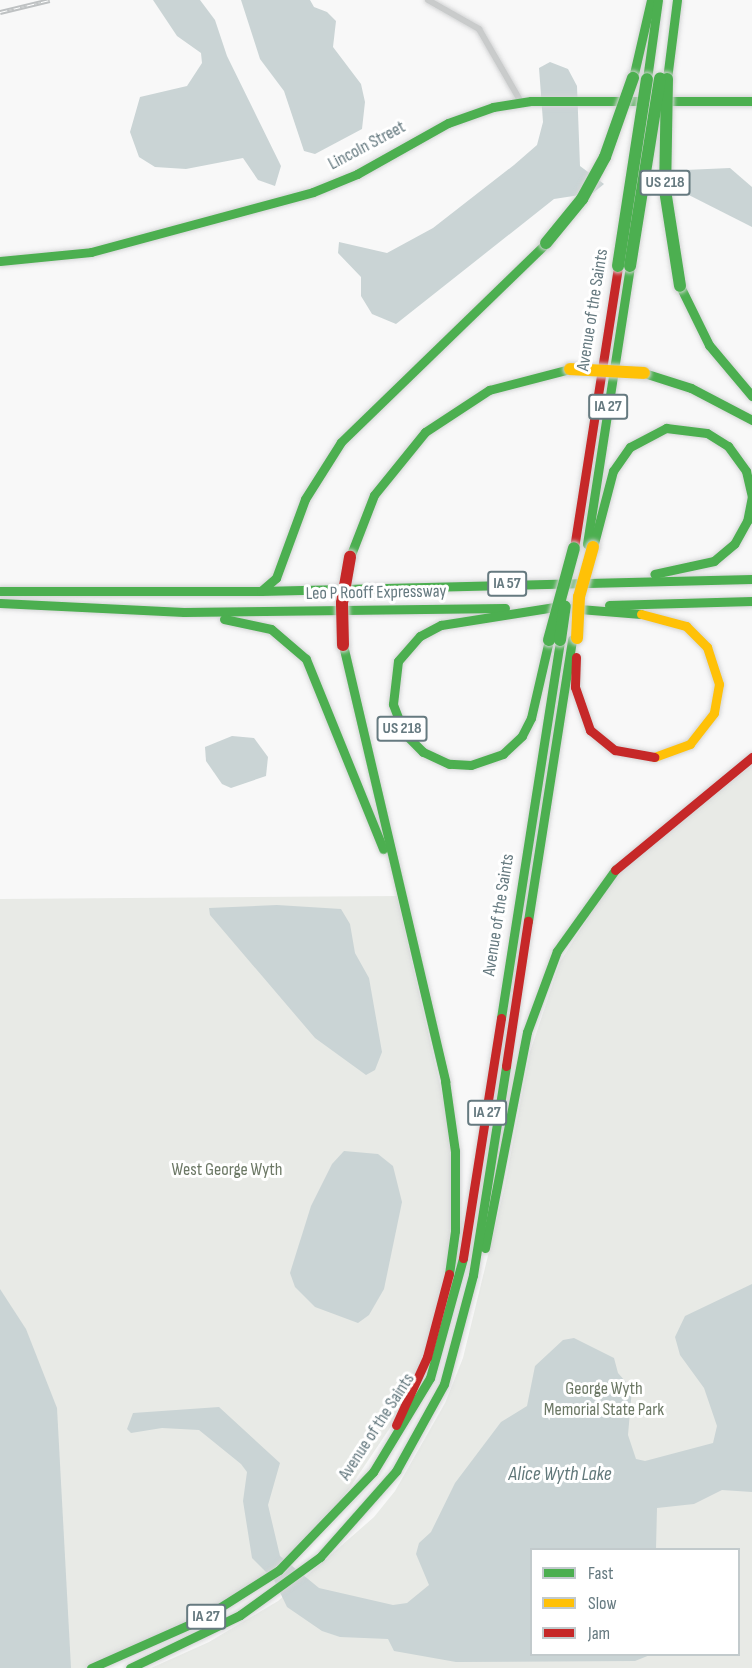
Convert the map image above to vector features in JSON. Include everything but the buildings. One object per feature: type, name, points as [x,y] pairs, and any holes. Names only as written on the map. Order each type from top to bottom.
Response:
[{"type":"main road","points":[[261,591],[276,579],[305,499],[340,442],[546,243],[582,198],[605,157],[633,78],[651,0]]},
{"type":"main road","name":"Avenue of the Saints","points":[[658,0],[658,79]]},
{"type":"main road","name":"Avenue of the Saints","points":[[130,1668],[240,1615],[320,1557],[396,1471],[444,1384],[473,1275],[564,639],[579,597],[624,266],[672,0]]},
{"type":"main road","name":"US 218","points":[[677,0],[658,79],[665,190],[680,286],[714,353],[752,396]]},
{"type":"main road","name":"Lincoln Street","points":[[0,261],[91,252],[313,192],[463,116],[526,102],[752,101]]},
{"type":"main road","points":[[373,1472],[427,1357],[455,1231],[452,1118],[343,645],[342,603],[350,557],[374,495],[425,432],[489,390],[570,369],[644,373],[691,387],[752,420]]},
{"type":"main road","points":[[584,548],[613,471],[643,437],[675,427],[700,430],[722,441],[743,465],[751,488],[750,513],[740,537],[723,555],[696,568],[600,581]]},
{"type":"main road","name":"Avenue of the Saints","points":[[91,1668],[200,1620],[255,1586],[308,1544],[373,1472],[430,1378],[456,1298],[564,639],[584,548]]},
{"type":"main road","name":"Leo P Rooff Expressway","points":[[0,591],[261,591],[752,579]]},
{"type":"main road","name":"Leo P Rooff Expressway","points":[[0,603],[184,612],[555,607],[752,601]]},
{"type":"main road","points":[[555,607],[651,615],[686,626],[707,647],[716,664],[718,695],[709,722],[690,744],[656,758],[627,755],[606,745],[590,730],[578,705],[564,639]]},
{"type":"main road","name":"US 218","points":[[555,607],[449,624],[420,636],[398,661],[393,682],[393,704],[404,733],[423,752],[449,764],[471,765],[503,754],[522,736],[564,639]]},
{"type":"main road","points":[[184,612],[263,625],[287,638],[306,659],[369,812],[407,928]]},
{"type":"main road","points":[[444,1384],[463,1342],[477,1287],[529,1024],[557,951],[587,904],[624,859],[752,757]]},
{"type":"street","points":[[428,0],[478,29],[526,102]]},
{"type":"green space","name":"George Wyth Memorial State Park","points":[[752,765],[752,1668],[151,1668],[209,1642],[278,1601],[374,1517],[395,1491],[445,1403],[463,1358],[504,1190],[530,1052],[560,962],[608,886],[635,857]]},
{"type":"green space","name":"West George Wyth","points":[[397,896],[455,1151],[455,1231],[442,1306],[406,1404],[320,1532],[231,1603],[91,1668],[51,1668],[0,1342],[0,899]]},
{"type":"water","points":[[153,0],[200,0],[215,20],[227,56],[281,166],[275,186],[258,180],[243,158],[186,169],[155,167],[139,157],[130,132],[140,97],[187,86],[202,63],[201,53],[177,36]]},
{"type":"water","points":[[241,0],[310,0],[314,7],[327,12],[336,21],[333,47],[361,84],[365,102],[362,129],[315,154],[304,151],[284,91],[260,59]]},
{"type":"water","points":[[550,62],[568,69],[577,86],[580,166],[604,184],[593,193],[554,199],[396,324],[372,314],[361,296],[361,277],[338,253],[339,242],[387,253],[433,228],[514,165],[537,145],[543,122],[539,68]]},
{"type":"water","points":[[730,168],[752,187],[752,227],[673,187],[674,178],[685,170]]},
{"type":"water","points":[[232,736],[254,738],[268,757],[266,776],[231,788],[222,784],[206,761],[205,747]]},
{"type":"water","points":[[277,905],[341,909],[350,924],[355,953],[369,978],[382,1052],[375,1070],[366,1075],[315,1038],[210,915],[209,908]]},
{"type":"water","points":[[344,1151],[378,1154],[393,1166],[402,1202],[384,1289],[369,1315],[358,1323],[315,1307],[295,1287],[290,1273],[311,1206],[332,1164]]},
{"type":"water","name":"Alice Wyth Lake","points":[[752,1284],[752,1492],[722,1490],[694,1504],[657,1508],[656,1548],[530,1548],[530,1656],[648,1656],[635,1661],[456,1662],[394,1651],[388,1639],[340,1637],[322,1631],[287,1607],[274,1580],[252,1558],[243,1501],[247,1472],[241,1464],[199,1430],[162,1428],[131,1433],[127,1429],[133,1413],[219,1407],[280,1463],[268,1505],[280,1556],[319,1588],[393,1605],[407,1603],[429,1585],[416,1554],[419,1543],[431,1532],[455,1483],[501,1422],[527,1406],[535,1366],[563,1340],[574,1338],[614,1358],[618,1373],[632,1389],[628,1435],[636,1459],[645,1461],[713,1443],[717,1426],[704,1388],[680,1355],[675,1337],[685,1316]]},
{"type":"water","points":[[0,1289],[26,1329],[57,1408],[71,1668],[0,1668]]},
{"type":"railway","points":[[0,12],[50,0]]},
{"type":"traffic: fast","points":[[633,78],[651,0]]},
{"type":"traffic: fast","points":[[647,79],[658,0]]},
{"type":"traffic: fast","points":[[667,79],[677,0]]},
{"type":"traffic: fast","points":[[546,243],[582,199],[605,157],[633,78]]},
{"type":"traffic: fast","points":[[630,266],[660,78]]},
{"type":"traffic: fast","points":[[618,266],[647,79]]},
{"type":"traffic: fast","points":[[667,79],[665,190],[680,286]]},
{"type":"traffic: fast","points":[[0,261],[91,252],[313,192],[357,174],[448,123],[493,107],[531,101],[752,101]]},
{"type":"traffic: fast","points":[[261,591],[276,578],[305,499],[341,442],[546,243]]},
{"type":"traffic: fast","points":[[587,544],[630,266]]},
{"type":"traffic: fast","points":[[680,286],[709,345],[752,396]]},
{"type":"traffic: fast","points":[[350,557],[374,495],[425,432],[489,390],[570,369]]},
{"type":"traffic: fast","points":[[644,373],[691,388],[752,420]]},
{"type":"traffic: fast","points":[[593,547],[613,471],[630,447],[666,428],[707,433],[728,446],[746,471],[752,496],[747,521],[734,544],[714,561],[654,574]]},
{"type":"traffic: fast","points":[[549,640],[574,548]]},
{"type":"traffic: fast","points":[[261,591],[752,579]]},
{"type":"traffic: fast","points":[[0,591],[261,591]]},
{"type":"traffic: fast","points":[[609,605],[752,601]]},
{"type":"traffic: fast","points":[[0,603],[184,612]]},
{"type":"traffic: fast","points":[[560,640],[565,606]]},
{"type":"traffic: fast","points":[[549,640],[531,718],[522,736],[503,754],[471,765],[449,764],[423,752],[404,733],[393,704],[398,661],[420,636],[441,625],[555,607],[641,614]]},
{"type":"traffic: fast","points":[[184,612],[505,608]]},
{"type":"traffic: fast","points":[[224,619],[271,629],[306,659],[383,849]]},
{"type":"traffic: fast","points":[[528,921],[572,639]]},
{"type":"traffic: fast","points":[[501,1018],[560,640]]},
{"type":"traffic: fast","points":[[343,645],[445,1081],[455,1151],[455,1231],[449,1274]]},
{"type":"traffic: fast","points":[[485,1248],[527,1032],[557,951],[615,870]]},
{"type":"traffic: fast","points":[[130,1668],[240,1615],[320,1557],[396,1471],[444,1384],[473,1275],[506,1066]]},
{"type":"traffic: fast","points":[[91,1668],[200,1620],[279,1570],[373,1472],[430,1378],[463,1258]]},
{"type":"traffic: slow","points":[[570,369],[644,373]]},
{"type":"traffic: slow","points":[[577,638],[579,597],[593,547]]},
{"type":"traffic: slow","points":[[641,614],[686,626],[707,647],[719,684],[714,713],[690,744],[654,757]]},
{"type":"traffic: jam","points":[[574,548],[618,266]]},
{"type":"traffic: jam","points":[[343,645],[342,603],[350,557]]},
{"type":"traffic: jam","points":[[576,657],[575,687],[590,730],[615,750],[654,757]]},
{"type":"traffic: jam","points":[[615,870],[752,757]]},
{"type":"traffic: jam","points":[[506,1066],[528,921]]},
{"type":"traffic: jam","points":[[463,1258],[501,1018]]},
{"type":"traffic: jam","points":[[396,1425],[427,1357],[449,1274]]}]
